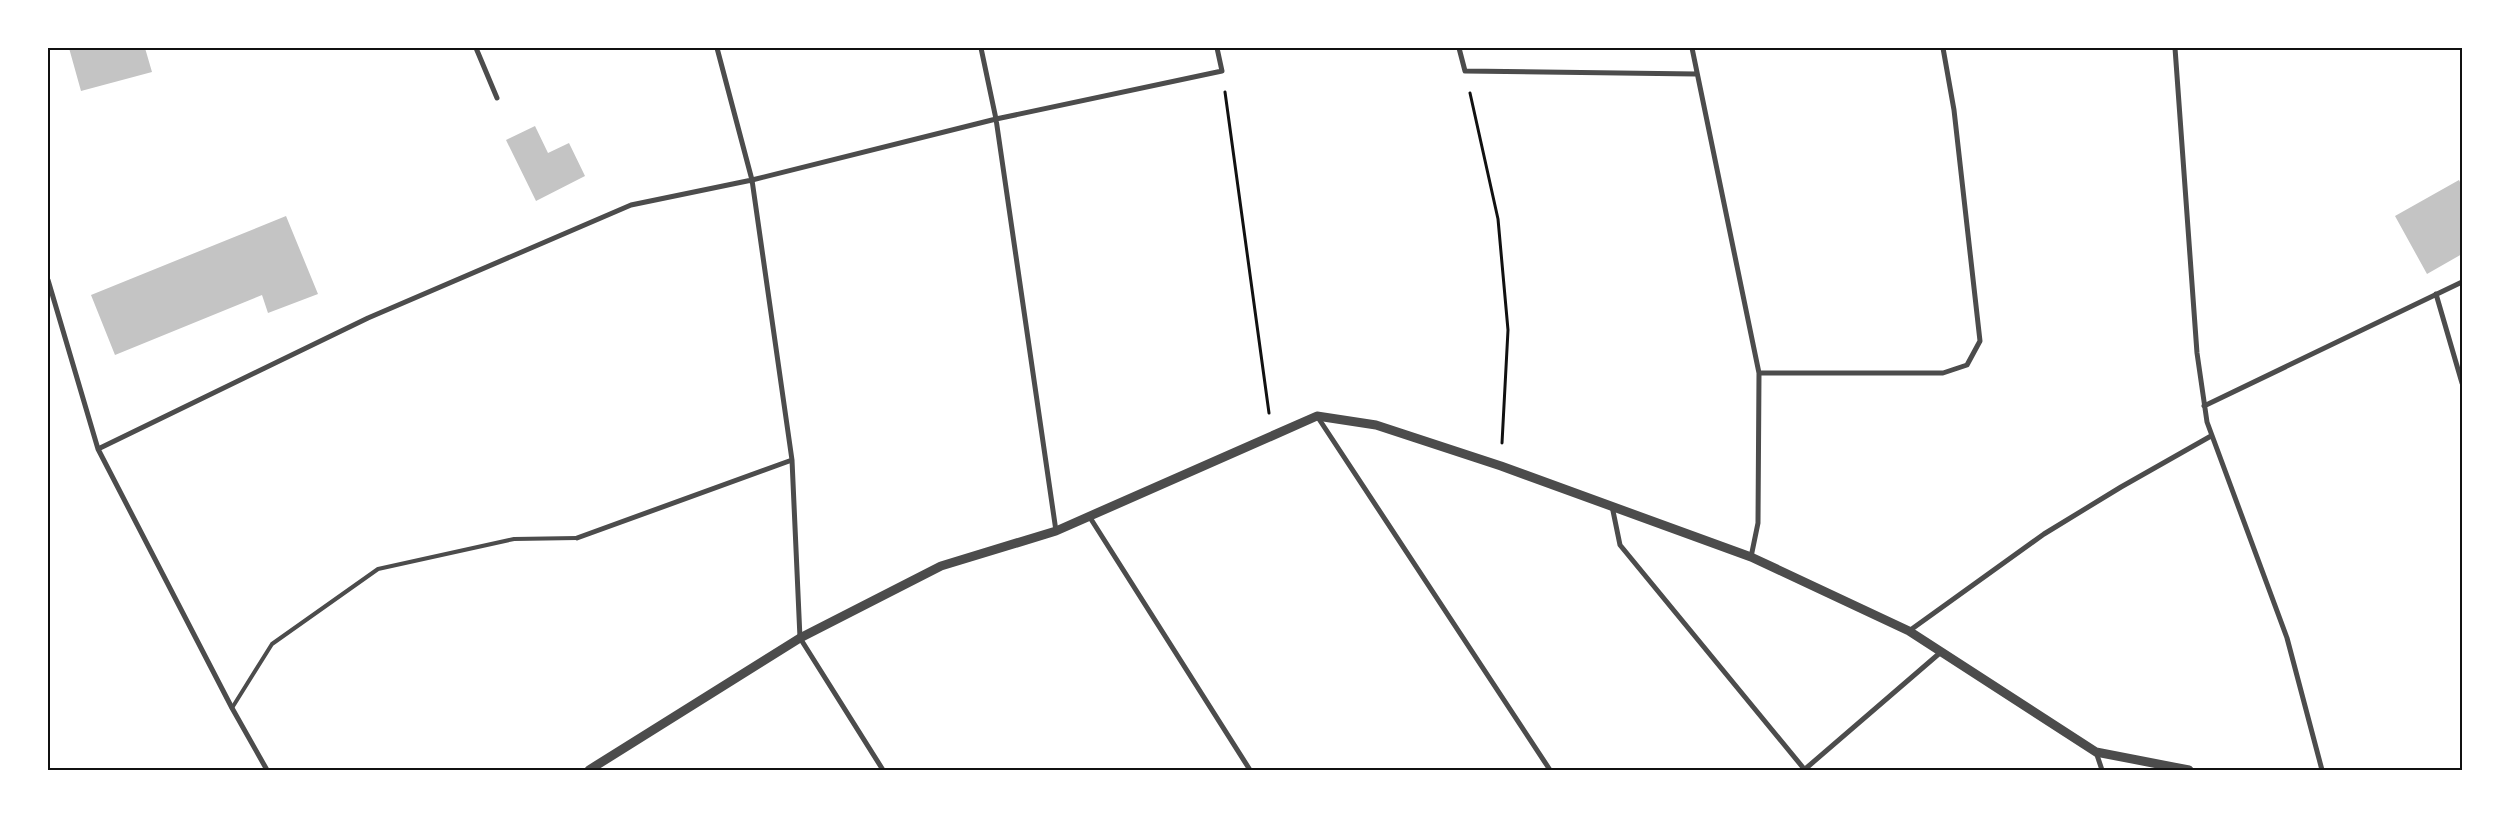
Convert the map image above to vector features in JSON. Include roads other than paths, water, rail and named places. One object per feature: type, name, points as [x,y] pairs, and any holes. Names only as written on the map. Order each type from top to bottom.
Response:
[{"type":"street","points":[[476,48],[497,98]]},
{"type":"street","points":[[717,48],[752,180],[792,460],[800,638],[883,770]]},
{"type":"street","points":[[981,48],[996,119],[1056,531]]},
{"type":"street","points":[[98,449],[368,318],[631,205],[752,180],[996,119],[1222,71],[1217,48]]},
{"type":"street","points":[[1459,48],[1465,71],[1696,74]]},
{"type":"street","points":[[1692,48],[1758,374],[1758,523],[1750,557]]},
{"type":"street","points":[[1758,374],[1943,373],[1967,365],[1980,341],[1954,110],[1943,48]]},
{"type":"street","points":[[2175,48],[2195,332],[2204,406],[2211,436],[2271,589],[2287,638],[2322,770]]},
{"type":"street","points":[[48,280],[98,449],[232,708],[267,770]]},
{"type":"street","points":[[2204,406],[2462,282]]},
{"type":"street","points":[[2436,294],[2462,383]]},
{"type":"street","points":[[1317,416],[1550,770]]},
{"type":"street","points":[[589,770],[800,638],[941,566],[1056,531],[1317,416],[1376,425],[1501,466],[1750,557],[1909,631],[2096,752],[2189,770]]},
{"type":"street","points":[[1909,631],[2044,534],[2121,487],[2211,436]]},
{"type":"street","points":[[577,538],[792,460]]},
{"type":"street","points":[[1612,506],[1620,546],[1804,770],[1941,652]]},
{"type":"street","points":[[1089,516],[1250,770]]},
{"type":"street","points":[[2096,752],[2102,770]]},
{"type":"lane","points":[[232,708],[272,644],[378,569],[514,540],[577,538]]}]
